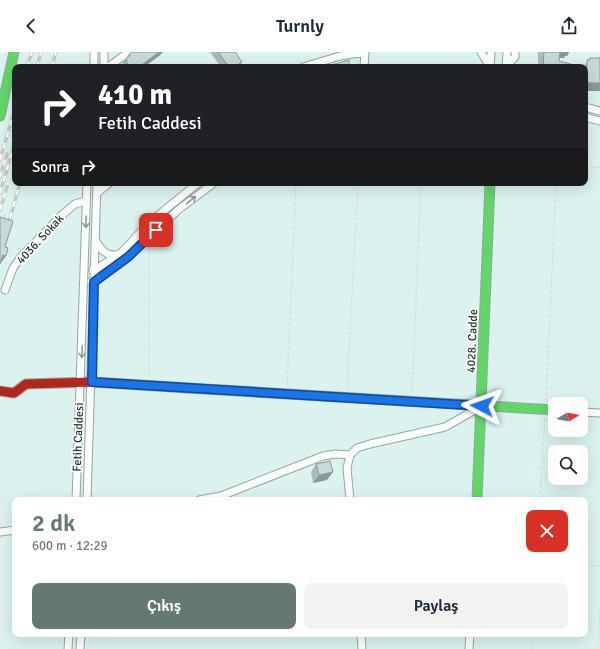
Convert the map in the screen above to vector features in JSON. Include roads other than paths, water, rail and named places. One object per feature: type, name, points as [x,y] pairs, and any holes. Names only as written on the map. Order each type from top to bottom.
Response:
[{"type":"street","points":[[0,116],[14,52]]},
{"type":"street","points":[[94,52],[94,64]]},
{"type":"street","points":[[104,52],[104,64]]},
{"type":"street","points":[[112,64],[130,52]]},
{"type":"street","points":[[313,64],[340,56],[365,52],[364,64]]},
{"type":"street","points":[[481,52],[488,64]]},
{"type":"street","points":[[490,64],[491,52]]},
{"type":"street","points":[[506,64],[507,52]]},
{"type":"street","points":[[508,64],[514,57],[515,52]]},
{"type":"street","points":[[588,108],[600,111]]},
{"type":"street","points":[[588,118],[600,121]]},
{"type":"street","name":"Fetih Caddesi","points":[[76,497],[85,282],[87,186]]},
{"type":"street","name":"Fetih Caddesi","points":[[87,497],[92,382],[97,186]]},
{"type":"street","points":[[97,193],[105,186]]},
{"type":"street","points":[[85,270],[95,270],[122,252],[150,222],[194,186]]},
{"type":"street","points":[[85,282],[94,282],[128,257],[178,210],[210,186]]},
{"type":"street","name":"4028. Cadde","points":[[478,497],[490,186]]},
{"type":"street","name":"4036. Sokak","points":[[5,290],[13,268],[20,257],[62,215],[76,204],[86,201]]},
{"type":"street","points":[[96,238],[102,250],[111,256],[117,255]]},
{"type":"street","points":[[0,391],[14,393],[26,384],[92,382],[548,410]]},
{"type":"street","points":[[350,497],[347,468],[350,455],[357,448],[445,427],[482,406]]},
{"type":"street","points":[[588,412],[600,413]]},
{"type":"street","points":[[216,497],[323,456],[336,454],[350,455]]},
{"type":"street","points":[[0,532],[12,530]]},
{"type":"street","points":[[68,649],[69,637]]},
{"type":"street","points":[[80,649],[81,637]]},
{"type":"street","points":[[361,637],[362,649]]},
{"type":"street","points":[[469,649],[470,637]]},
{"type":"railway","points":[[28,64],[32,52]]},
{"type":"railway","points":[[38,64],[41,52]]},
{"type":"railway","points":[[53,64],[56,52]]},
{"type":"railway","points":[[0,160],[12,119]]},
{"type":"railway","points":[[0,193],[12,152]]},
{"type":"railway","points":[[0,177],[7,154]]},
{"type":"railway","points":[[0,253],[19,186]]},
{"type":"railway","points":[[0,210],[7,187]]}]
